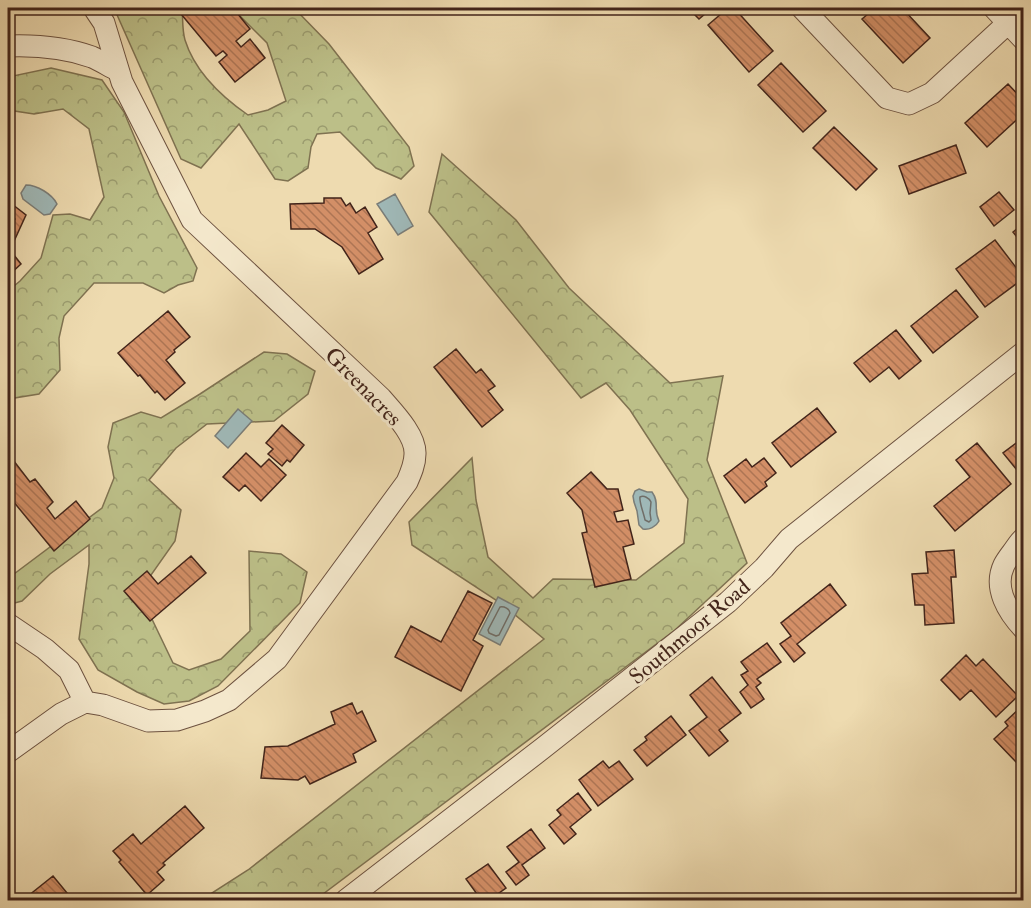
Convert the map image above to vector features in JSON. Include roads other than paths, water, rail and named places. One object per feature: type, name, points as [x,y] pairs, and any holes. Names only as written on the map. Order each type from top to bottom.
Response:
[{"type":"street","name":"Greenacres","points":[[85,702],[103,705],[148,721],[177,720],[230,700],[277,659],[407,482],[415,451],[400,420],[381,398],[192,220],[122,82],[104,23],[94,8]]},
{"type":"street","points":[[802,8],[887,98],[909,104],[932,93],[1008,23]]},
{"type":"street","points":[[993,8],[1023,40]]},
{"type":"street","points":[[8,46],[32,45],[64,49],[93,58],[117,70]]},
{"type":"street","name":"Southmoor Road","points":[[346,900],[553,741],[728,602],[764,568],[789,539],[1023,352]]},
{"type":"street","points":[[1023,538],[1004,565],[1000,582],[1008,609],[1023,629]]},
{"type":"street","points":[[8,624],[45,649],[69,670],[85,702],[61,714],[8,752]]},
{"type":"water","points":[[26,185],[39,188],[55,200],[57,204],[50,214],[44,215],[23,199],[21,193]]},
{"type":"water","points":[[395,194],[413,226],[398,235],[377,204]]},
{"type":"water","points":[[238,409],[252,421],[228,448],[215,436]]},
{"type":"water","points":[[639,489],[652,492],[656,499],[656,513],[659,521],[650,528],[643,529],[639,525],[633,496]]},
{"type":"water","points":[[498,597],[519,608],[500,645],[479,634]]}]
